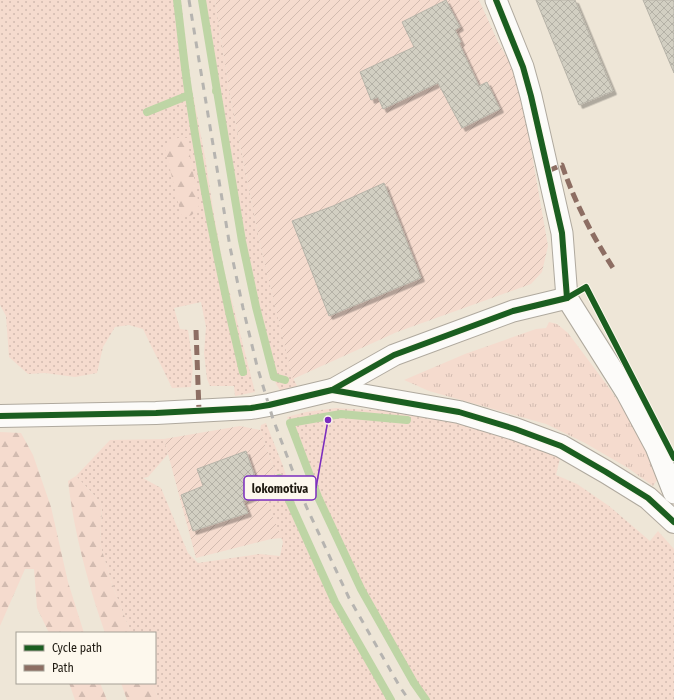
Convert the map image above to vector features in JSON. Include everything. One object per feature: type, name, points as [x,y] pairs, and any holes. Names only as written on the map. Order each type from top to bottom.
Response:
[{"type":"street","points":[[496,0],[523,67],[533,103],[562,233],[567,298],[627,393],[656,447],[674,494]]},
{"type":"street","points":[[0,416],[156,413],[251,408],[269,405],[332,390],[394,355],[513,311],[567,298]]},
{"type":"street","points":[[332,390],[460,412],[515,428],[561,446],[606,472],[648,498],[674,522]]},
{"type":"green space","points":[[0,0],[181,0],[191,84],[224,270],[255,392],[235,396],[234,386],[210,386],[207,379],[204,353],[206,327],[201,302],[174,308],[180,329],[188,330],[193,366],[191,387],[172,388],[143,329],[129,325],[115,327],[103,347],[97,373],[75,377],[45,373],[28,374],[9,357],[6,316],[0,305]]},
{"type":"green space","points":[[202,0],[215,0],[230,95],[261,248],[293,378],[297,386],[280,390],[276,384],[256,307],[242,241]]},
{"type":"green space","points":[[215,0],[479,0],[498,42],[512,66],[522,98],[548,246],[542,272],[531,284],[397,332],[293,379],[261,248],[230,95]]},
{"type":"green space","points":[[178,138],[187,138],[199,206],[192,215],[182,218],[164,145]]},
{"type":"green space","points":[[549,322],[557,324],[568,333],[632,421],[658,479],[653,486],[628,468],[585,443],[546,424],[429,391],[404,380],[465,354],[536,329],[546,328]]},
{"type":"green space","points":[[336,408],[388,411],[430,416],[499,434],[560,458],[556,475],[577,484],[609,506],[650,541],[658,531],[674,549],[674,700],[426,700],[414,683],[361,589],[318,497],[287,417],[306,412]]},
{"type":"green space","points":[[266,423],[283,466],[307,541],[335,602],[392,700],[159,700],[152,684],[156,684],[156,632],[131,632],[113,587],[100,544],[102,505],[76,476],[110,440],[164,439],[168,454],[148,477],[143,478],[161,488],[188,553],[198,563],[259,554],[280,556],[283,542],[267,503],[275,472],[260,430],[261,425]]},
{"type":"green space","points":[[240,426],[260,430],[275,472],[267,503],[282,538],[271,539],[196,558],[164,439]]},
{"type":"green space","points":[[0,432],[21,433],[33,455],[51,507],[68,582],[84,632],[49,632],[37,608],[34,569],[25,569],[0,626]]},
{"type":"green space","points":[[76,476],[102,505],[100,544],[113,587],[131,632],[105,632],[87,577],[74,520],[68,481]]},
{"type":"green space","points":[[69,684],[100,684],[107,700],[75,700]]},
{"type":"green space","points":[[121,684],[152,684],[159,700],[127,700]]},
{"type":"building","points":[[446,0],[460,27],[455,30],[461,42],[459,43],[479,86],[487,82],[500,109],[462,128],[438,83],[383,109],[378,97],[371,100],[360,72],[414,47],[402,22]]},
{"type":"building","points":[[536,0],[575,0],[613,91],[579,105]]},
{"type":"building","points":[[643,0],[674,0],[674,73]]},
{"type":"building","points":[[384,183],[421,278],[329,316],[292,221],[333,206]]},
{"type":"building","points":[[246,451],[255,477],[251,479],[258,495],[243,501],[248,513],[193,531],[181,495],[203,486],[197,469]]},
{"type":"waterway","points":[[177,0],[187,84],[206,200],[227,304],[243,372]]},
{"type":"waterway","points":[[202,0],[217,91]]},
{"type":"waterway","points":[[216,91],[242,241],[256,307],[274,377],[285,380]]},
{"type":"waterway","points":[[147,112],[189,95]]},
{"type":"waterway","points":[[407,420],[341,414],[290,423],[318,497],[361,589],[414,683],[426,700]]},
{"type":"waterway","points":[[279,478],[335,602],[391,700]]},
{"type":"railway","points":[[189,0],[230,247],[257,366],[273,419],[306,506],[349,598],[409,700]]},
{"type":"marked path","points":[[548,171],[562,165],[585,220],[615,271]]},
{"type":"marked path","points":[[196,330],[199,411]]},
{"type":"cycle path","points":[[496,0],[523,67],[531,96],[562,233],[567,298]]},
{"type":"cycle path","points":[[0,416],[156,413],[251,408],[269,405],[332,390],[394,355],[513,311],[567,298],[586,287],[674,458]]},
{"type":"cycle path","points":[[332,390],[459,412],[515,429],[561,446],[648,498],[674,522]]},
{"type":"place","name":"lokomotiva","points":[[328,420]]}]
